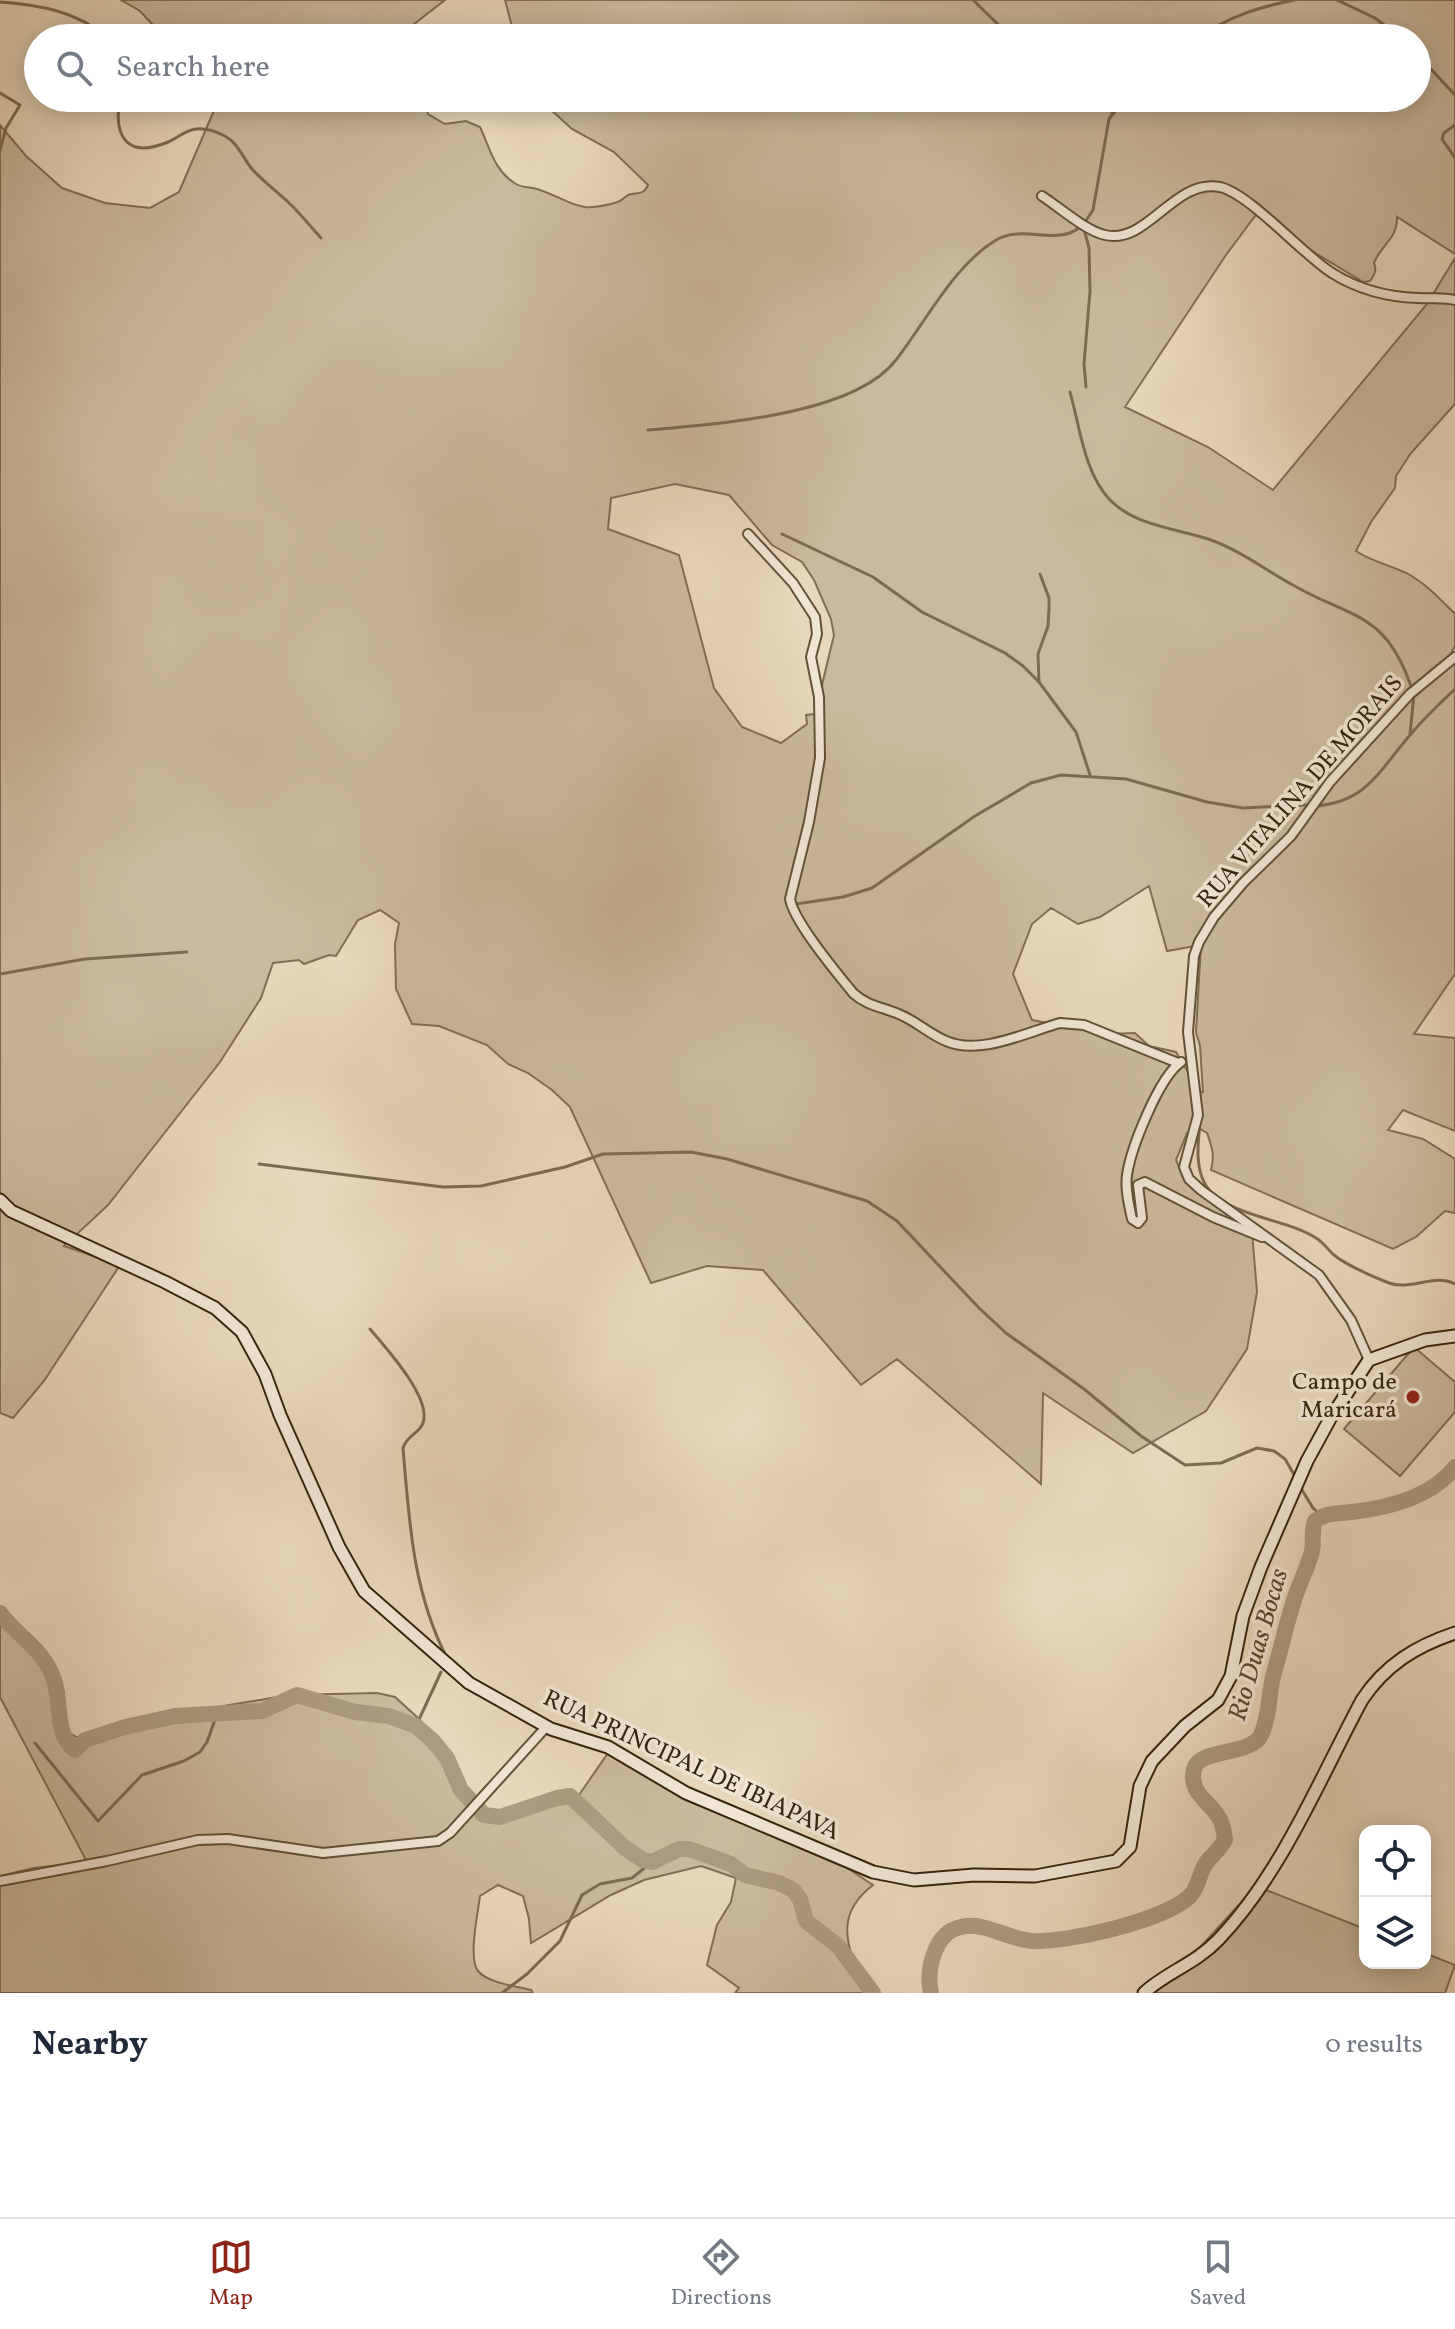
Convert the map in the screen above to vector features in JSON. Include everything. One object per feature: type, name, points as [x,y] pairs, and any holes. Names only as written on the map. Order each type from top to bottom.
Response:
[{"type":"street","points":[[1042,196],[1096,232],[1118,236],[1134,229],[1185,194],[1206,187],[1218,187],[1230,191],[1262,215],[1331,273],[1371,293],[1455,300]]},
{"type":"street","points":[[748,534],[793,583],[815,617],[817,634],[811,657],[819,697],[820,758],[809,822],[790,899],[796,914],[853,993],[863,1002],[904,1016],[946,1042],[958,1045],[987,1044],[1060,1023],[1070,1023],[1084,1025],[1178,1063]]},
{"type":"street","name":"RUA VITALINA DE MORAIS","points":[[1369,1360],[1351,1320],[1327,1284],[1311,1268],[1201,1190],[1185,1173],[1184,1162],[1198,1115],[1188,1032],[1194,956],[1214,917],[1243,883],[1291,836],[1323,790],[1396,709],[1455,657]]},
{"type":"street","points":[[1190,1060],[1178,1063],[1161,1083],[1132,1155],[1126,1177],[1132,1219],[1138,1223],[1142,1218],[1137,1189],[1139,1183],[1145,1182],[1236,1228],[1271,1240]]},
{"type":"street","name":"RUA PRINCIPAL DE IBIAPAVA","points":[[0,1200],[11,1211],[215,1308],[242,1332],[265,1374],[339,1547],[364,1591],[469,1683],[547,1726],[608,1747],[686,1793],[873,1872],[914,1880],[974,1875],[1035,1876],[1116,1861],[1130,1847],[1140,1786],[1152,1761],[1185,1726],[1218,1700],[1231,1676],[1243,1616],[1292,1496],[1331,1417],[1369,1360]]},
{"type":"street","points":[[1369,1360],[1425,1340],[1455,1336]]},
{"type":"street","points":[[1144,1993],[1200,1956],[1219,1939],[1244,1908],[1278,1857],[1362,1700],[1377,1680],[1416,1648],[1455,1633]]},
{"type":"street","points":[[0,1881],[198,1840],[228,1839],[323,1853],[432,1842],[446,1836],[547,1726]]},
{"type":"shaded area","points":[[121,0],[445,0],[414,24],[152,24],[140,11]]},
{"type":"shaded area","points":[[505,0],[1455,0],[1455,254],[1397,217],[1395,231],[1374,263],[1373,276],[1370,281],[1363,282],[1299,243],[1261,208],[1125,407],[1208,447],[1273,490],[1427,304],[1455,258],[1455,404],[1411,453],[1396,476],[1395,488],[1371,522],[1356,551],[1410,575],[1455,614],[1455,646],[1449,657],[1455,657],[1455,974],[1414,1034],[1455,1038],[1455,1131],[1403,1110],[1388,1130],[1423,1139],[1455,1159],[1455,1213],[1445,1211],[1416,1237],[1393,1249],[1211,1170],[1213,1160],[1207,1133],[1195,1126],[1187,1133],[1176,1160],[1183,1177],[1199,1193],[1213,1197],[1252,1232],[1257,1292],[1247,1349],[1206,1411],[1133,1453],[1043,1393],[1041,1484],[897,1359],[861,1385],[763,1270],[707,1266],[651,1283],[570,1107],[552,1090],[528,1073],[508,1064],[487,1045],[439,1026],[412,1024],[396,989],[395,944],[399,923],[380,910],[358,920],[336,956],[329,955],[304,964],[299,960],[273,963],[261,998],[220,1062],[108,1205],[64,1246],[120,1265],[44,1381],[13,1418],[0,1413],[0,125],[26,156],[62,188],[105,203],[150,208],[179,192],[213,112],[428,112],[445,124],[466,121],[480,127],[502,173],[516,184],[585,207],[618,202],[646,188],[648,185],[614,152],[572,129],[553,112],[1431,112],[1431,24],[511,24]],"holes":[[[675,484],[729,495],[772,545],[802,562],[814,580],[831,619],[834,635],[815,714],[806,715],[807,724],[781,743],[742,727],[714,688],[679,555],[608,529],[611,498]],[[1149,886],[1167,951],[1201,945],[1196,1032],[1203,1092],[1195,1091],[1176,1052],[1149,1046],[1135,1033],[1107,1034],[1032,1020],[1013,974],[1032,924],[1051,908],[1078,924],[1100,917]]]},
{"type":"shaded area","name":"Campo de Maricará","points":[[1414,1347],[1455,1382],[1455,1412],[1400,1476],[1344,1429]]},
{"type":"shaded area","points":[[0,1623],[41,1661],[64,1691],[62,1728],[78,1738],[135,1721],[289,1695],[377,1693],[395,1697],[417,1717],[439,1743],[446,1762],[483,1806],[498,1816],[579,1795],[608,1753],[823,1852],[873,1885],[860,1897],[848,1922],[850,1949],[864,1993],[735,1993],[739,1988],[707,1965],[717,1925],[731,1902],[736,1878],[701,1866],[644,1880],[611,1895],[531,1943],[523,1896],[498,1885],[480,1896],[474,1946],[478,1971],[495,1981],[533,1993],[0,1993],[0,1876],[34,1868],[87,1862],[0,1697]]},
{"type":"shaded area","points":[[1256,1886],[1359,1927],[1359,1969],[1431,1969],[1431,1955],[1455,1965],[1445,1993],[1148,1993],[1195,1953]]},
{"type":"waterway","points":[[973,0],[998,24]]},
{"type":"waterway","points":[[1222,24],[1257,9],[1294,0]]},
{"type":"waterway","points":[[1337,0],[1383,24]]},
{"type":"waterway","points":[[0,2],[57,11],[88,24]]},
{"type":"waterway","points":[[1431,69],[1455,95]]},
{"type":"waterway","points":[[0,93],[20,105],[6,128],[0,150]]},
{"type":"waterway","points":[[118,112],[121,134],[133,146],[154,147],[196,129],[230,139],[252,169],[321,238]]},
{"type":"waterway","points":[[1085,222],[1093,210],[1109,119],[1114,112]]},
{"type":"waterway","points":[[1455,125],[1444,133],[1442,139],[1455,158]]},
{"type":"waterway","points":[[648,430],[781,414],[848,394],[876,379],[896,360],[954,278],[982,250],[1008,235],[1062,235],[1080,227]]},
{"type":"waterway","points":[[1084,229],[1089,248],[1090,291],[1084,364],[1086,387]]},
{"type":"waterway","points":[[1070,392],[1094,477],[1110,500],[1132,516],[1222,544],[1363,620],[1389,643],[1401,661],[1411,686]]},
{"type":"waterway","points":[[782,534],[873,577],[922,612],[1005,653],[1023,666],[1039,682],[1076,732],[1090,775]]},
{"type":"waterway","points":[[1039,682],[1038,654],[1048,626],[1049,609],[1049,598],[1040,574]]},
{"type":"waterway","points":[[1315,806],[1348,798],[1371,782],[1421,722],[1455,689]]},
{"type":"waterway","points":[[1410,734],[1414,694]]},
{"type":"waterway","points":[[796,904],[843,897],[872,888],[975,816],[1031,783],[1061,775],[1126,779],[1207,802],[1243,808],[1306,805]]},
{"type":"waterway","points":[[0,974],[85,959],[187,952]]},
{"type":"waterway","points":[[1199,1089],[1198,1158],[1203,1180],[1211,1192],[1238,1209],[1303,1231],[1346,1263],[1389,1283],[1406,1285],[1439,1280],[1455,1284]]},
{"type":"waterway","points":[[259,1164],[443,1187],[481,1186],[565,1167],[603,1154],[691,1152],[727,1159],[867,1201],[897,1221],[1006,1333],[1084,1389],[1141,1436],[1185,1465],[1221,1463],[1257,1448],[1274,1451],[1285,1459],[1296,1478]]},
{"type":"waterway","points":[[370,1329],[396,1360],[421,1400],[423,1423],[403,1448],[408,1502],[420,1582],[447,1658]]},
{"type":"waterway","name":"Rio Duas Bocas","points":[[931,1993],[930,1974],[934,1954],[938,1944],[952,1930],[979,1927],[1015,1938],[1049,1941],[1139,1921],[1178,1905],[1190,1896],[1206,1863],[1225,1839],[1219,1818],[1196,1790],[1194,1769],[1205,1758],[1247,1746],[1261,1735],[1289,1615],[1312,1551],[1315,1521],[1328,1515],[1379,1508],[1408,1499],[1434,1486],[1455,1467]]},
{"type":"waterway","points":[[1299,1485],[1313,1508],[1322,1516]]},
{"type":"waterway","name":"Rio Duas Bocas","points":[[0,1613],[50,1669],[61,1727],[75,1750],[85,1740],[125,1727],[175,1716],[262,1711],[297,1695],[355,1712],[389,1716],[416,1726],[433,1741],[447,1758],[461,1790],[484,1815],[500,1817],[570,1796],[625,1848],[643,1860],[652,1862],[679,1849],[689,1849],[731,1864],[745,1875],[779,1883],[793,1890],[800,1899],[806,1921],[838,1946],[873,1993]]},
{"type":"waterway","points":[[416,1726],[441,1672]]},
{"type":"waterway","points":[[35,1743],[98,1821],[142,1775],[184,1761],[200,1752],[217,1714]]},
{"type":"waterway","points":[[502,1993],[527,1974],[560,1941],[582,1895],[600,1884],[632,1878],[652,1862]]},
{"type":"place","name":"Campo de Maricará","points":[[1413,1397]]}]
